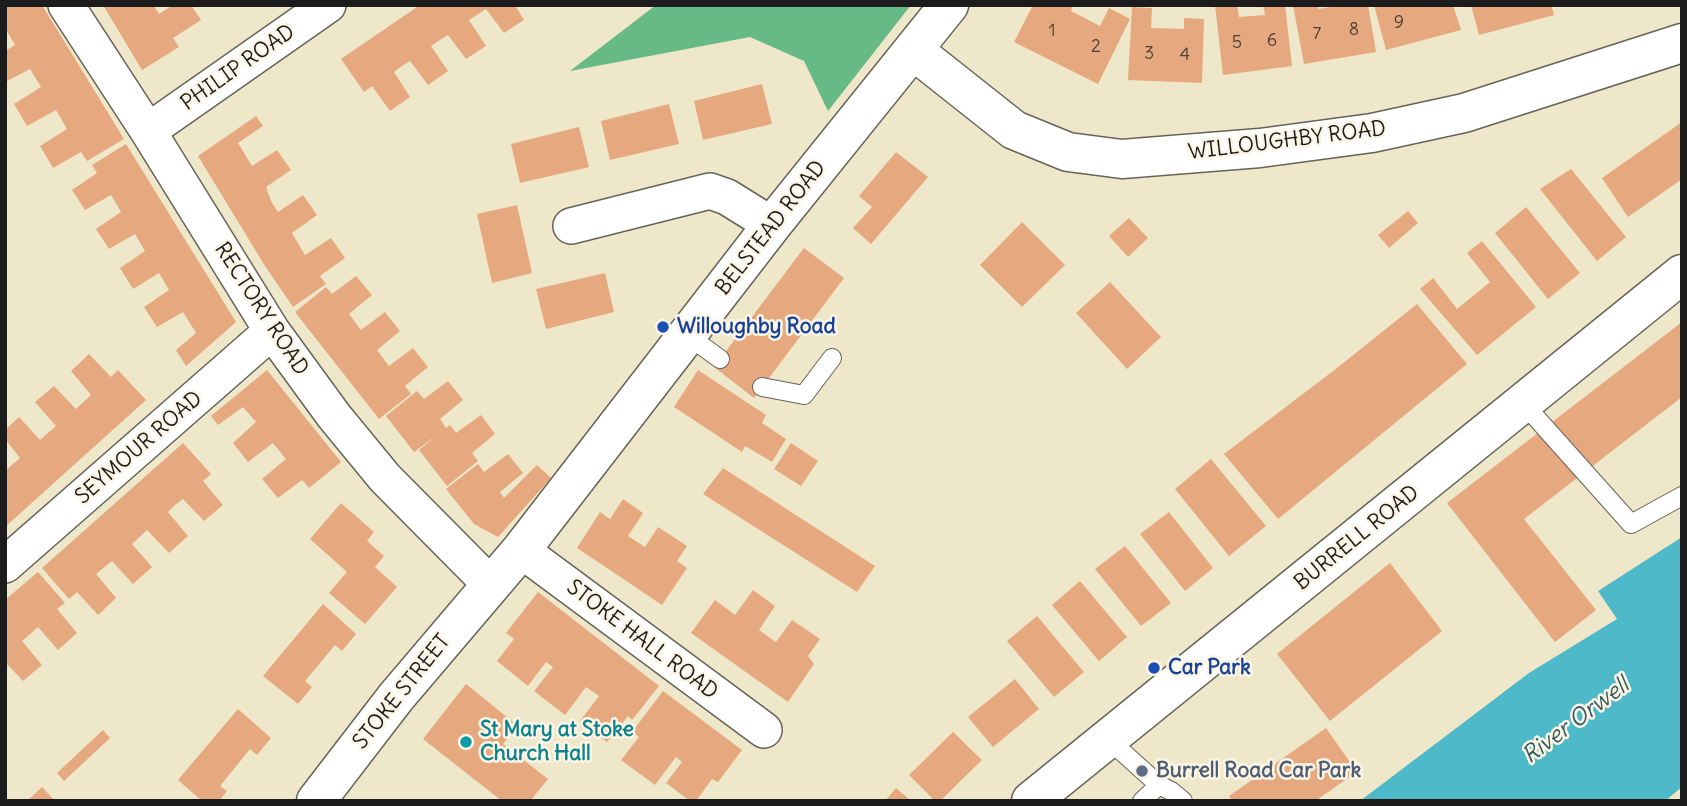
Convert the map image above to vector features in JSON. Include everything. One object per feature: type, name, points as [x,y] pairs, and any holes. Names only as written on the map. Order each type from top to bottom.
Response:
[{"type":"street","name":"RECTORY ROAD","points":[[66,5],[272,331],[334,416],[385,478],[491,585]]},
{"type":"street","name":"PHILIP ROAD","points":[[148,131],[328,5]]},
{"type":"street","name":"BELSTEAD ROAD","points":[[491,585],[521,550],[772,225],[949,5]]},
{"type":"street","name":"WILLOUGHBY ROAD","points":[[914,50],[1014,130],[1068,152],[1122,159],[1260,148],[1372,133],[1464,113],[1682,43]]},
{"type":"street","points":[[571,226],[710,191],[727,197],[772,225]]},
{"type":"street","name":"BURRELL ROAD","points":[[1031,801],[1682,274]]},
{"type":"street","name":"SEYMOUR ROAD","points":[[5,565],[272,331]]},
{"type":"street","name":"STOKE HALL ROAD","points":[[521,550],[764,730]]},
{"type":"street","name":"STOKE STREET","points":[[316,801],[396,697],[491,585]]},
{"type":"lane","points":[[687,335],[720,359]]},
{"type":"lane","points":[[762,387],[804,395],[832,358]]},
{"type":"lane","points":[[1522,403],[1631,524],[1682,496]]},
{"type":"lane","points":[[1108,739],[1159,785],[1171,790],[1183,801]]},
{"type":"lane","points":[[1142,801],[1159,785]]},
{"type":"green space","points":[[656,5],[911,5],[828,111],[804,61],[750,37],[570,71]]},
{"type":"water","name":"River Orwell","points":[[1682,537],[1682,787],[1665,801],[1360,801],[1529,673],[1617,619],[1598,591]]},
{"type":"building","points":[[5,5],[42,5],[124,139],[87,161],[81,152],[53,168],[40,146],[67,129],[56,110],[27,126],[14,104],[41,87],[30,69],[5,82],[5,51],[15,45],[5,28]]},
{"type":"building","points":[[103,5],[153,5],[159,14],[173,5],[191,5],[201,20],[173,38],[179,47],[142,70]]},
{"type":"building","points":[[420,5],[515,5],[524,20],[504,33],[486,9],[469,20],[486,46],[466,59],[448,35],[431,46],[448,71],[428,85],[410,61],[402,66],[394,72],[410,97],[390,111],[372,86],[364,92],[341,59]]},
{"type":"building","points":[[1033,5],[1073,5],[1071,11],[1100,26],[1109,8],[1130,19],[1098,84],[1014,42]]},
{"type":"building","points":[[1215,5],[1237,5],[1239,17],[1265,15],[1263,5],[1285,5],[1292,66],[1223,75]]},
{"type":"building","points":[[1293,5],[1318,5],[1318,9],[1368,5],[1376,52],[1304,64]]},
{"type":"building","points":[[1374,5],[1453,5],[1461,30],[1386,50]]},
{"type":"building","points":[[1471,5],[1551,5],[1554,15],[1479,35]]},
{"type":"building","points":[[1132,7],[1152,8],[1151,28],[1184,29],[1184,18],[1204,19],[1202,83],[1128,80]]},
{"type":"building","points":[[762,84],[772,124],[703,140],[694,101]]},
{"type":"building","points":[[669,104],[679,144],[610,160],[601,121]]},
{"type":"building","points":[[256,116],[263,126],[238,143],[252,166],[277,150],[291,170],[266,187],[271,201],[278,212],[303,195],[317,215],[292,233],[305,255],[331,238],[345,258],[320,276],[326,284],[293,307],[198,156]]},
{"type":"building","points":[[1682,122],[1682,179],[1628,217],[1602,178]]},
{"type":"building","points":[[579,127],[589,167],[520,183],[511,144]]},
{"type":"building","points":[[126,144],[236,322],[186,366],[176,350],[196,333],[183,312],[157,327],[144,307],[169,290],[159,273],[133,289],[120,268],[145,251],[135,234],[109,249],[96,229],[121,212],[111,195],[85,210],[72,190],[97,173],[92,165]]},
{"type":"building","points":[[896,152],[928,177],[871,244],[853,228],[872,207],[859,196]]},
{"type":"building","points":[[1571,169],[1626,237],[1597,261],[1540,189]]},
{"type":"building","points":[[517,205],[532,273],[492,283],[477,214]]},
{"type":"building","points":[[1526,207],[1580,273],[1548,299],[1495,233]]},
{"type":"building","points":[[1408,211],[1418,223],[1389,248],[1378,235]]},
{"type":"building","points":[[1129,218],[1148,238],[1128,257],[1109,236]]},
{"type":"building","points":[[1022,222],[1065,265],[1022,307],[980,265]]},
{"type":"building","points":[[1482,241],[1536,307],[1477,355],[1420,289],[1433,278],[1457,309],[1490,282],[1467,253]]},
{"type":"building","points":[[804,248],[844,278],[754,398],[714,367]]},
{"type":"building","points":[[605,273],[614,312],[546,329],[536,289]]},
{"type":"building","points":[[356,276],[372,295],[349,314],[361,330],[385,312],[400,331],[377,350],[389,366],[413,348],[428,367],[405,386],[411,394],[379,419],[295,312],[326,287],[332,294]]},
{"type":"building","points":[[1110,282],[1161,337],[1127,369],[1076,313]]},
{"type":"building","points":[[1417,304],[1467,364],[1278,519],[1224,454]]},
{"type":"building","points":[[1682,322],[1682,397],[1524,519],[1596,610],[1555,642],[1447,503]]},
{"type":"building","points":[[89,354],[111,377],[118,370],[146,400],[5,527],[5,471],[20,458],[5,439],[5,430],[19,417],[40,440],[56,426],[35,402],[54,386],[76,409],[91,395],[71,371]]},
{"type":"building","points":[[267,370],[341,462],[309,488],[302,480],[278,498],[262,479],[286,459],[273,443],[248,462],[233,443],[256,422],[243,407],[218,425],[211,416]]},
{"type":"building","points":[[698,370],[766,415],[762,423],[786,439],[772,462],[745,446],[742,452],[674,407]]},
{"type":"building","points":[[448,381],[463,400],[440,419],[446,428],[450,425],[456,433],[481,415],[495,434],[472,453],[478,461],[447,486],[419,450],[437,435],[414,452],[386,416],[417,391],[424,399]]},
{"type":"building","points":[[183,443],[211,474],[203,481],[223,505],[204,521],[183,499],[175,505],[168,512],[188,536],[169,553],[147,530],[132,544],[152,567],[133,584],[112,561],[96,574],[116,598],[98,615],[77,592],[69,599],[42,568]]},
{"type":"building","points":[[791,443],[818,461],[801,486],[774,469]]},
{"type":"building","points":[[508,454],[523,473],[500,492],[504,498],[537,465],[551,478],[498,537],[474,524],[446,489],[478,464],[484,472]]},
{"type":"building","points":[[1211,459],[1266,526],[1229,556],[1175,489]]},
{"type":"building","points":[[723,468],[875,566],[857,592],[703,494]]},
{"type":"building","points":[[623,499],[643,513],[628,536],[645,547],[658,527],[687,546],[677,561],[687,568],[662,605],[577,548],[600,512],[610,519]]},
{"type":"building","points":[[341,503],[374,532],[367,541],[384,556],[375,567],[397,587],[365,624],[329,593],[347,572],[310,539]]},
{"type":"building","points":[[1169,512],[1213,568],[1185,591],[1140,534]]},
{"type":"building","points":[[1125,546],[1171,603],[1141,626],[1095,569]]},
{"type":"building","points":[[1390,563],[1442,631],[1330,721],[1277,654]]},
{"type":"building","points":[[38,572],[65,603],[57,609],[77,633],[58,650],[38,627],[22,641],[42,665],[23,681],[5,662],[5,600]]},
{"type":"building","points":[[1080,581],[1127,637],[1099,661],[1052,605]]},
{"type":"building","points":[[753,590],[775,606],[759,630],[776,642],[792,620],[820,639],[808,656],[814,664],[788,702],[691,633],[715,600],[735,615]]},
{"type":"building","points":[[538,592],[659,686],[632,720],[628,716],[607,742],[580,721],[599,696],[586,687],[565,715],[534,691],[553,667],[546,662],[528,686],[497,661],[514,639],[506,633]]},
{"type":"building","points":[[323,604],[356,634],[342,651],[335,645],[305,681],[312,687],[298,704],[263,676]]},
{"type":"building","points":[[1037,616],[1084,672],[1054,697],[1007,641]]},
{"type":"building","points":[[1015,679],[1039,709],[993,747],[968,717]]},
{"type":"building","name":"St Mary at Stoke Church Hall","points":[[466,684],[518,726],[503,744],[548,779],[530,801],[502,801],[423,739]]},
{"type":"building","points":[[663,691],[742,750],[718,782],[712,779],[696,801],[690,801],[666,783],[682,762],[676,757],[655,785],[621,760],[639,737],[632,732]]},
{"type":"building","points":[[238,709],[271,738],[257,755],[250,749],[220,786],[227,791],[219,801],[202,801],[178,780]]},
{"type":"building","points":[[1326,728],[1357,772],[1315,801],[1232,801],[1229,796]]},
{"type":"building","points":[[103,730],[110,738],[64,781],[57,773]]},
{"type":"building","points":[[953,732],[982,760],[940,801],[935,801],[909,775]]},
{"type":"building","points":[[42,787],[55,801],[27,801]]},
{"type":"building","points":[[896,788],[911,801],[885,801]]},
{"type":"place","name":"Willoughby Road","points":[[663,327]]},
{"type":"place","name":"Car Park","points":[[1154,668]]},
{"type":"place","name":"St Mary at Stoke Church Hall","points":[[466,742]]},
{"type":"place","name":"Burrell Road Car Park","points":[[1142,771]]}]
